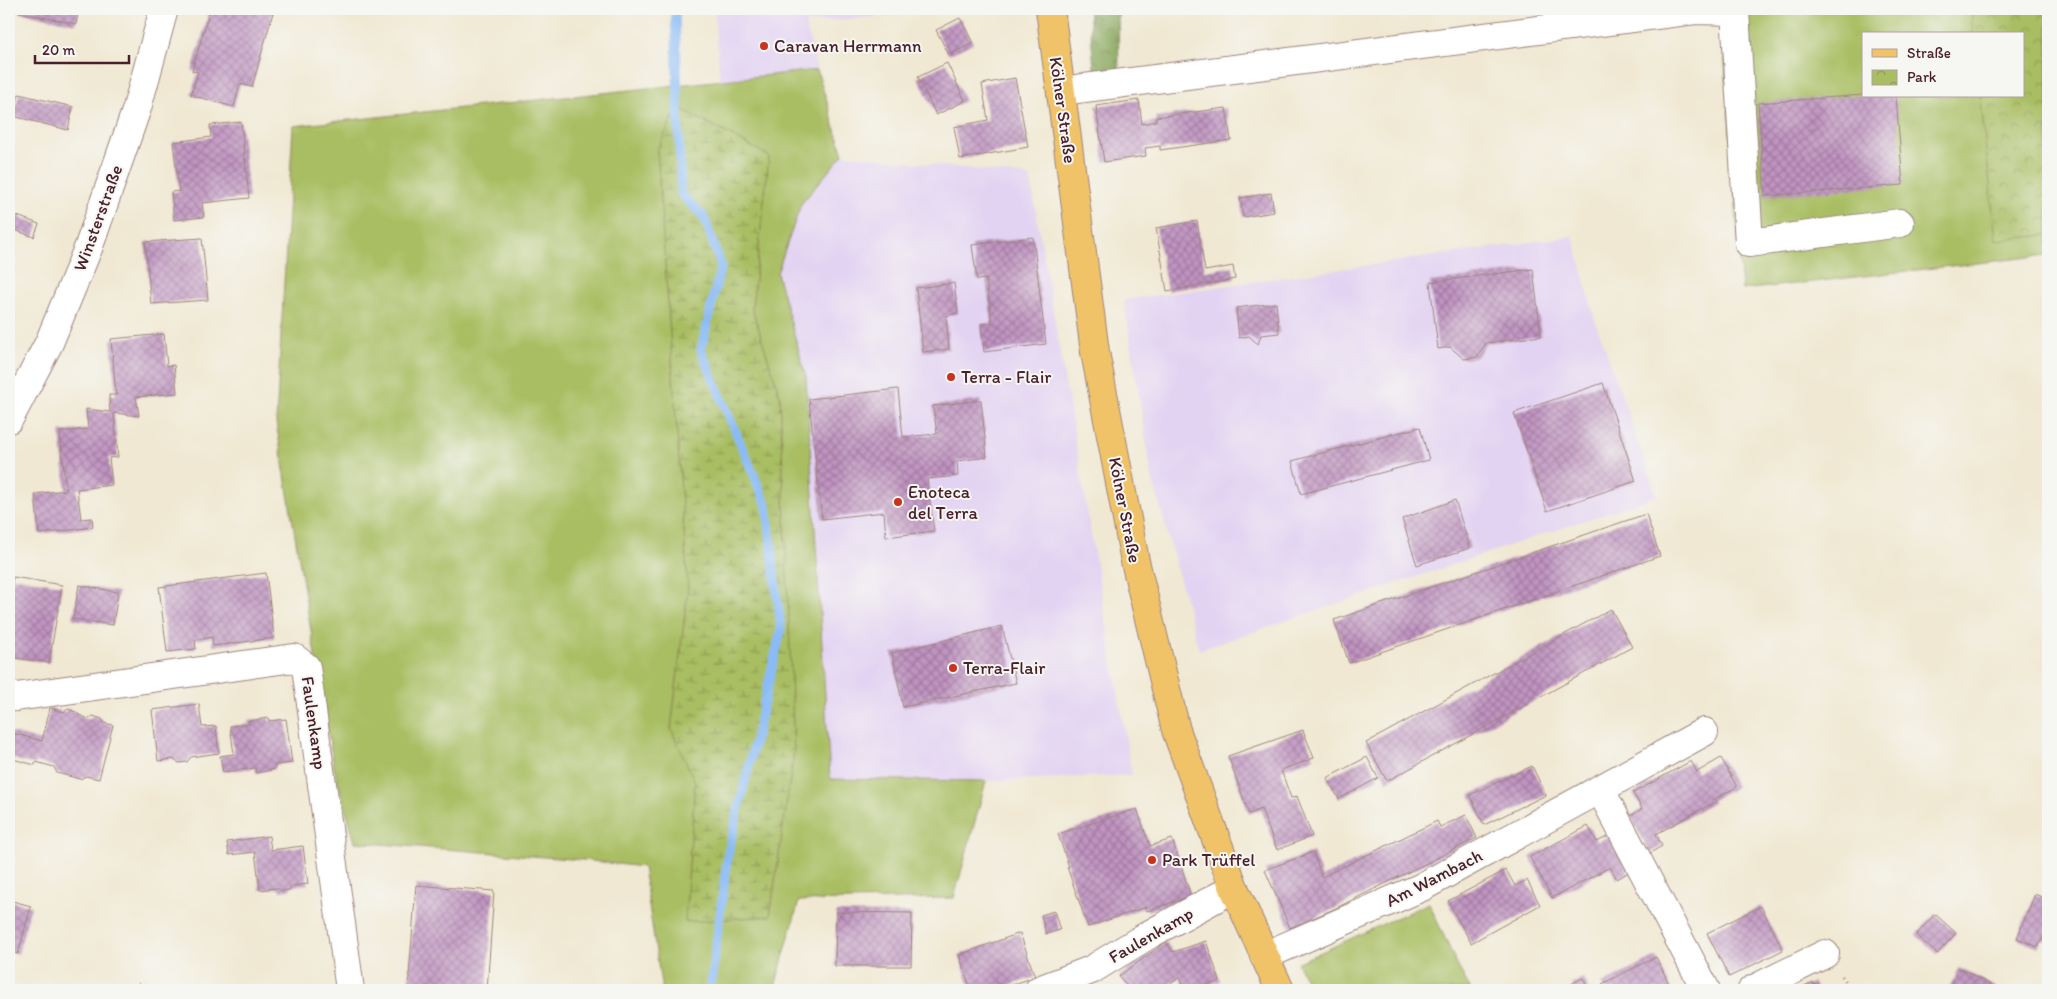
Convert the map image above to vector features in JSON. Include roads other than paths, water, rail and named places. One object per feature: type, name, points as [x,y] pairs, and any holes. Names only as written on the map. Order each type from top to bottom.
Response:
[{"type":"main road","name":"Kölner Straße","points":[[1050,9],[1095,352],[1135,561],[1176,730],[1234,888],[1280,990]]},
{"type":"street","name":"Winsterstraße","points":[[9,419],[49,343],[89,246],[137,108],[164,9]]},
{"type":"street","points":[[1061,91],[1694,10],[1735,10],[1749,243],[1900,223]]},
{"type":"street","name":"Faulenkamp","points":[[9,698],[294,658],[306,667],[350,990]]},
{"type":"street","name":"Am Wambach","points":[[1264,956],[1422,887],[1704,732]]},
{"type":"street","points":[[1600,789],[1706,990]]},
{"type":"street","name":"Faulenkamp","points":[[1039,990],[1091,970],[1150,934],[1234,888]]},
{"type":"street","points":[[1752,990],[1825,954]]},
{"type":"waterway","points":[[675,9],[681,194],[704,217],[721,265],[701,350],[767,506],[781,630],[728,853],[710,990]]},
{"type":"place","name":"Caravan Herrmann","points":[[764,46]]},
{"type":"place","name":"Terra - Flair","points":[[951,377]]},
{"type":"place","name":"Enoteca del Terra","points":[[898,502]]},
{"type":"place","name":"Terra-Flair","points":[[953,668]]},
{"type":"place","name":"Park Trüffel","points":[[1152,860]]}]
